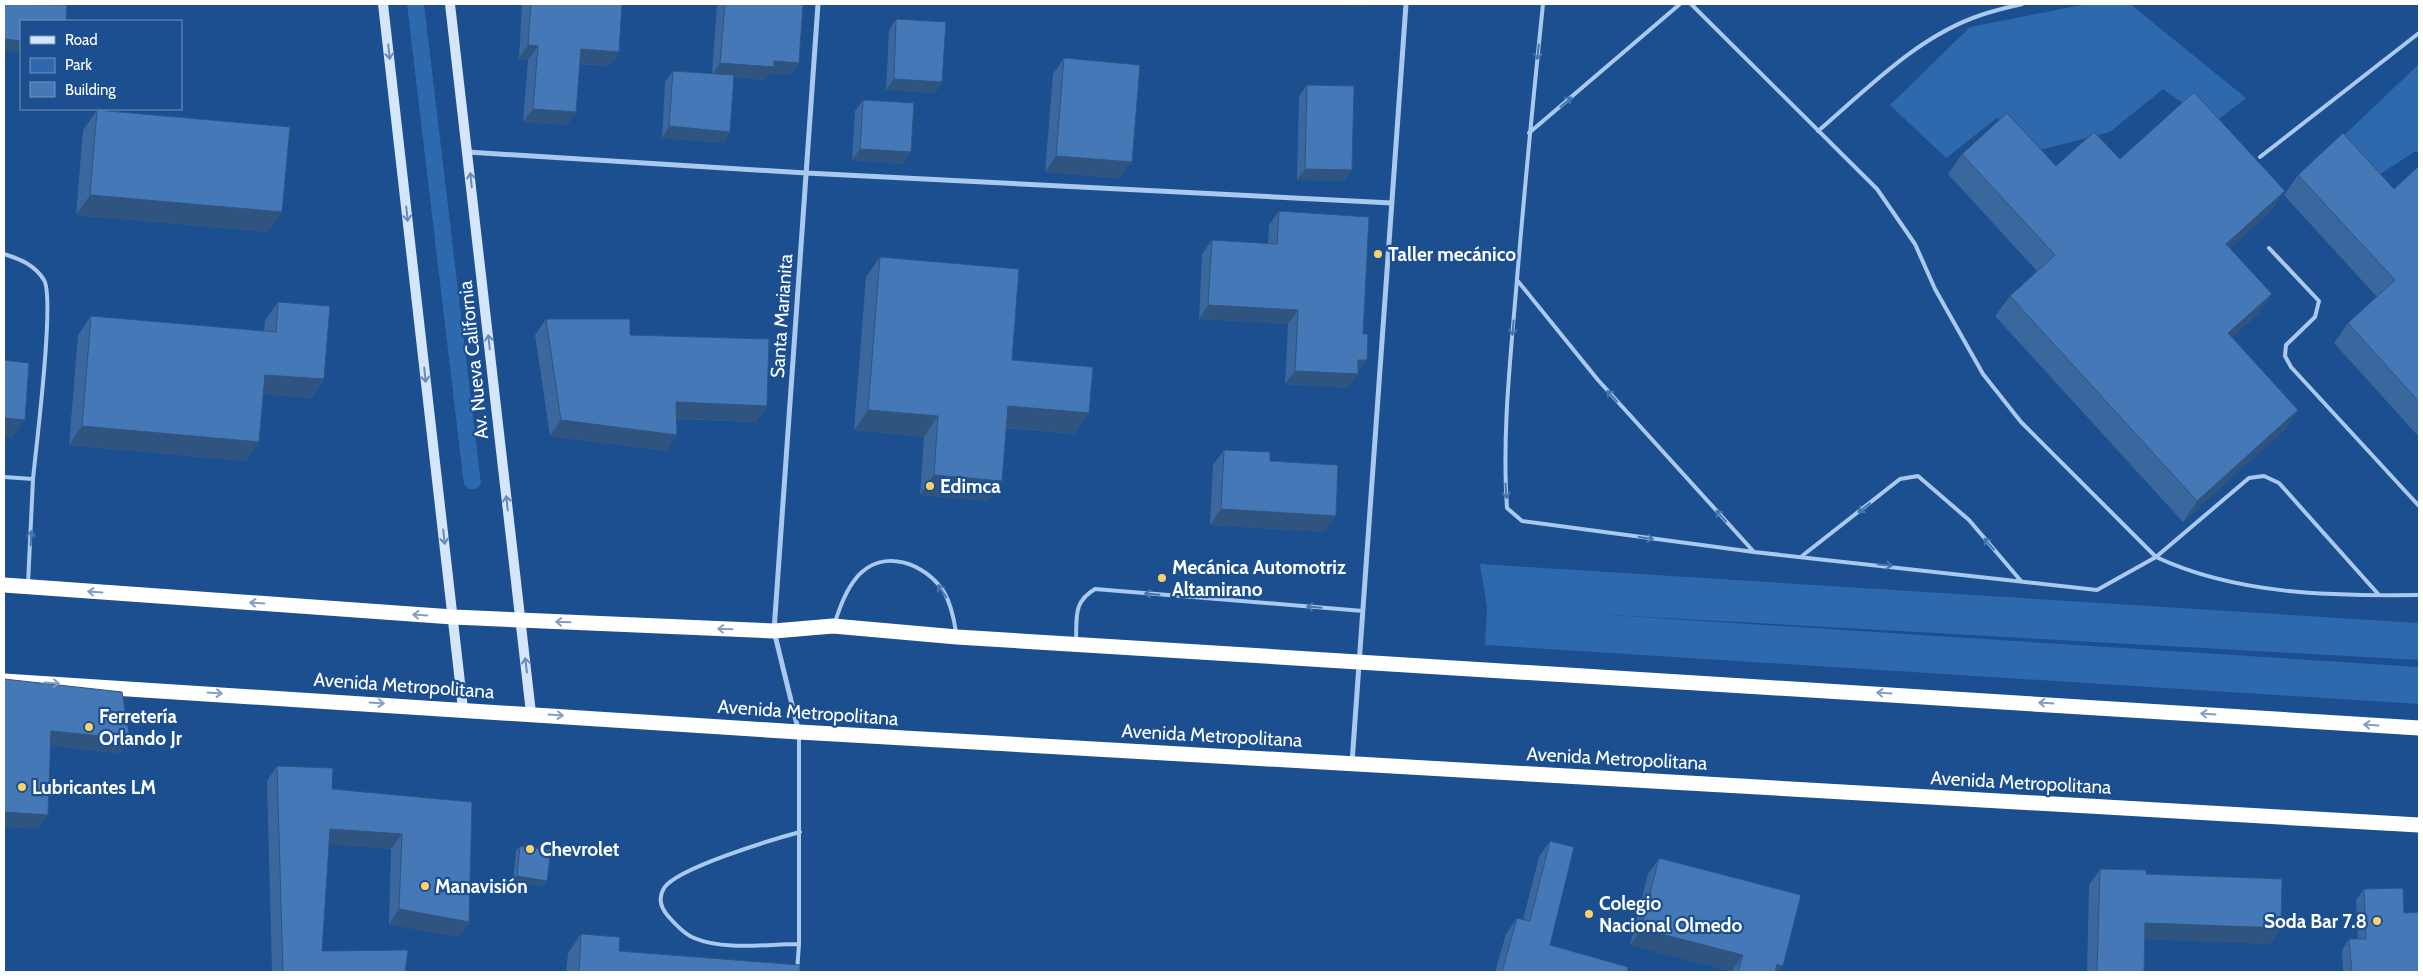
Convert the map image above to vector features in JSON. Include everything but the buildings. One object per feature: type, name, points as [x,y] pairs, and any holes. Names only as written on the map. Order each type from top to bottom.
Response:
[{"type":"highway","points":[[4,585],[453,617],[774,631],[833,626],[957,637],[2419,728]]},
{"type":"highway","name":"Avenida Metropolitana","points":[[4,680],[532,713],[799,732],[2419,825]]},
{"type":"street","points":[[383,4],[464,709]]},
{"type":"street","name":"Av. Nueva California","points":[[450,4],[532,713]]},
{"type":"street","name":"Santa Marianita","points":[[799,732],[774,631],[818,4]]},
{"type":"street","points":[[1352,763],[1406,4]]},
{"type":"street","points":[[467,152],[806,173],[1392,203]]},
{"type":"lane","points":[[1543,4],[1509,372],[1505,480],[1507,508],[1522,521],[1754,552],[2021,580],[2097,590],[2156,557],[2249,478],[2264,476],[2279,483],[2379,595]]},
{"type":"lane","points":[[1530,133],[1680,4]]},
{"type":"lane","points":[[1691,4],[1877,190],[1915,244],[1935,289],[1982,374],[2021,422],[2156,557],[2179,568],[2218,579],[2292,591],[2419,595]]},
{"type":"lane","points":[[1818,131],[1910,53],[1945,32],[1980,15],[2022,4]]},
{"type":"lane","points":[[2260,157],[2419,33]]},
{"type":"lane","points":[[2269,248],[2319,301],[2315,317],[2286,346],[2285,356],[2291,367],[2419,506]]},
{"type":"lane","points":[[4,254],[25,260],[45,281],[48,315],[33,479],[28,586]]},
{"type":"lane","points":[[1517,280],[1598,380],[1754,552]]},
{"type":"lane","points":[[1802,556],[1900,479],[1918,476],[1969,520],[2021,580]]},
{"type":"lane","points":[[4,477],[33,479]]},
{"type":"lane","points":[[833,626],[844,596],[857,577],[868,568],[886,561],[908,562],[926,571],[944,593],[953,615],[957,637]]},
{"type":"lane","points":[[1076,644],[1077,609],[1083,596],[1095,589],[1363,611]]},
{"type":"lane","points":[[797,972],[800,944],[799,732]]},
{"type":"lane","points":[[800,832],[742,848],[681,876],[664,888],[660,900],[667,916],[676,926],[693,938],[724,944],[800,944]]},
{"type":"green space","points":[[407,4],[424,4],[481,484],[476,489],[469,489],[464,485]]},
{"type":"green space","points":[[2087,4],[2130,4],[2246,98],[2213,124],[2163,89],[2110,132],[2040,150],[1997,118],[1946,158],[1890,105],[1970,27]]},
{"type":"green space","points":[[2419,64],[2419,153],[2416,151],[2377,176],[2338,141]]},
{"type":"green space","points":[[1480,564],[2419,623],[2419,660],[1594,614],[2419,667],[2419,704],[1485,645],[1487,608]]},
{"type":"place","name":"Taller mecánico","points":[[1378,254]]},
{"type":"place","name":"Edimca","points":[[930,486]]},
{"type":"place","name":"Mecánica Automotriz Altamirano","points":[[1162,578]]},
{"type":"place","name":"Ferretería Orlando Jr","points":[[89,727]]},
{"type":"place","name":"Lubricantes LM","points":[[22,787]]},
{"type":"place","name":"Chevrolet","points":[[530,849]]},
{"type":"place","name":"Manavisión","points":[[425,886]]},
{"type":"place","name":"Colegio Nacional Olmedo","points":[[1589,914]]},
{"type":"place","name":"Soda Bar 7.8","points":[[2377,921]]}]
